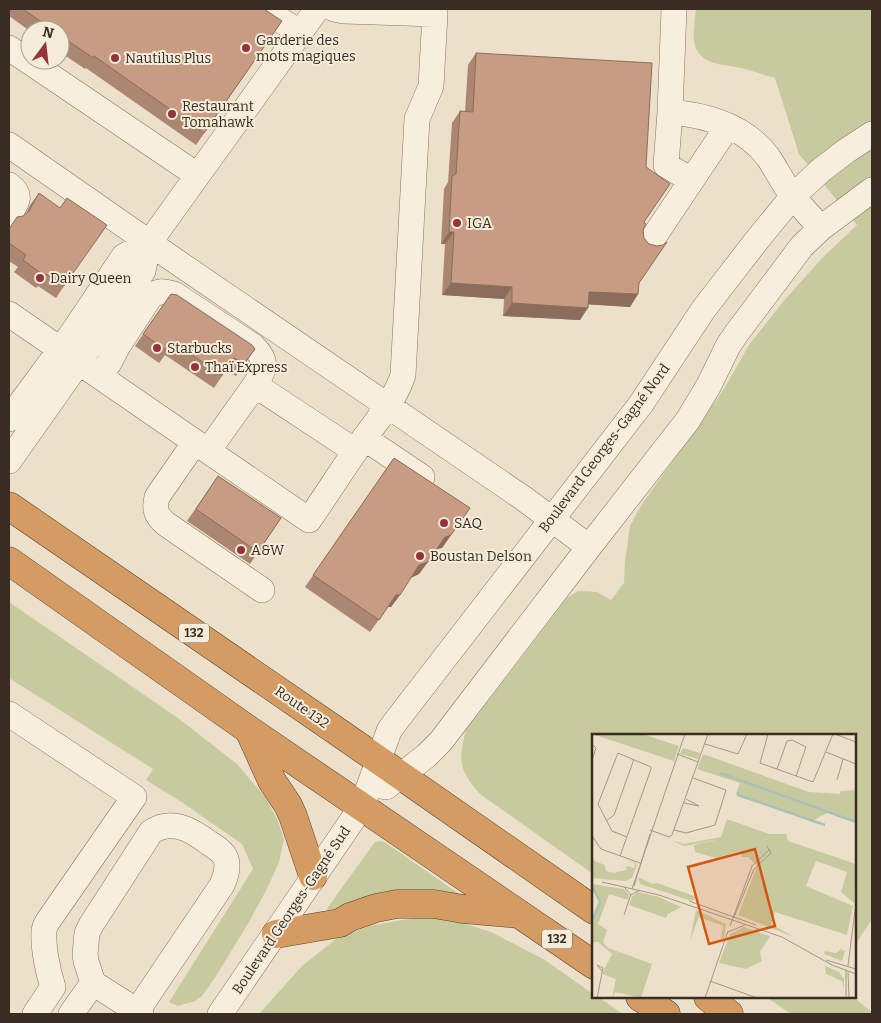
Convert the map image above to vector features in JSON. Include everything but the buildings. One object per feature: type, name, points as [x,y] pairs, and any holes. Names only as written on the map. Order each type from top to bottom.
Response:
[{"type":"highway","name":"Route 132","points":[[9,506],[592,909]]},
{"type":"highway","name":"132","points":[[9,561],[249,730],[592,964]]},
{"type":"highway","points":[[249,730],[272,781],[293,816],[313,876]]},
{"type":"highway","points":[[276,934],[340,922],[376,908],[397,904],[434,904],[463,909],[520,914]]},
{"type":"highway","points":[[642,998],[666,1014]]},
{"type":"highway","points":[[709,998],[729,1014]]},
{"type":"street","points":[[264,9],[300,33]]},
{"type":"street","points":[[9,420],[69,356],[143,271],[149,243],[317,9]]},
{"type":"street","points":[[9,314],[310,520],[387,406],[403,375],[417,119],[431,86],[435,14],[344,11],[334,9]]},
{"type":"street","points":[[674,9],[666,165],[691,180]]},
{"type":"street","points":[[9,48],[197,175]]},
{"type":"street","points":[[670,112],[701,116],[718,121],[752,140],[767,156],[793,196],[820,228]]},
{"type":"street","points":[[649,244],[728,126]]},
{"type":"street","name":"Boulevard Georges-Gagné Nord","points":[[379,760],[393,725],[641,404],[703,310],[757,240],[793,196],[820,171],[872,134]]},
{"type":"street","points":[[9,145],[149,243],[523,498],[589,547]]},
{"type":"street","points":[[9,185],[15,189],[18,200],[9,215]]},
{"type":"street","points":[[400,776],[426,756],[441,741],[688,420],[710,385],[728,346],[741,326],[802,246],[820,228],[872,190]]},
{"type":"street","points":[[99,376],[150,297],[156,292],[164,291],[174,294],[253,346],[260,354],[264,370],[255,385],[202,447],[161,490],[155,504],[160,519],[262,590]]},
{"type":"street","points":[[9,461],[69,356]]},
{"type":"street","points":[[255,385],[436,487]]},
{"type":"street","points":[[9,714],[134,797],[45,927],[46,952],[53,987],[35,1014]]},
{"type":"street","name":"Boulevard Georges-Gagné Sud","points":[[220,1014],[362,806],[379,760]]},
{"type":"street","name":"Boulevard Georges-Gagné Sud","points":[[362,806],[400,776]]},
{"type":"street","points":[[173,825],[193,832],[216,848],[224,856],[227,866],[226,875],[222,885],[137,1013],[93,982],[85,954],[88,933],[91,925],[151,832],[157,828],[173,825]]},
{"type":"street","points":[[71,1014],[93,982]]},
{"type":"green space","points":[[696,9],[872,9],[872,919],[856,943],[856,734],[592,734],[592,873],[480,794],[468,778],[462,765],[461,758],[466,730],[567,598],[578,591],[597,592],[611,600],[624,583],[630,526],[642,504],[724,389],[749,345],[782,303],[822,258],[857,225],[799,154],[775,78],[706,59],[696,49],[694,29]]},
{"type":"green space","points":[[9,602],[178,718],[237,764],[265,797],[277,819],[284,839],[279,862],[268,887],[216,976],[202,996],[195,1001],[178,1006],[169,1002],[253,869],[242,844],[146,780],[153,769],[9,678]]},
{"type":"green space","points":[[381,841],[462,896],[329,913],[328,907],[375,842]]},
{"type":"green space","points":[[414,918],[447,918],[491,932],[545,960],[592,993],[592,998],[599,998],[623,1014],[259,1014],[302,966],[336,939],[369,926]]},
{"type":"green space","points":[[767,998],[854,998],[872,1012],[872,1014],[791,1014]]},
{"type":"place","name":"Garderie des mots magiques","points":[[246,48]]},
{"type":"place","name":"Nautilus Plus","points":[[115,58]]},
{"type":"place","name":"Restaurant Tomahawk","points":[[172,114]]},
{"type":"place","name":"IGA","points":[[457,223]]},
{"type":"place","name":"Dairy Queen","points":[[40,278]]},
{"type":"place","name":"Starbucks","points":[[157,348]]},
{"type":"place","name":"Thaï Express","points":[[195,367]]},
{"type":"place","name":"SAQ","points":[[444,523]]},
{"type":"place","name":"A&W","points":[[241,550]]},
{"type":"place","name":"Boustan Delson","points":[[420,556]]}]
